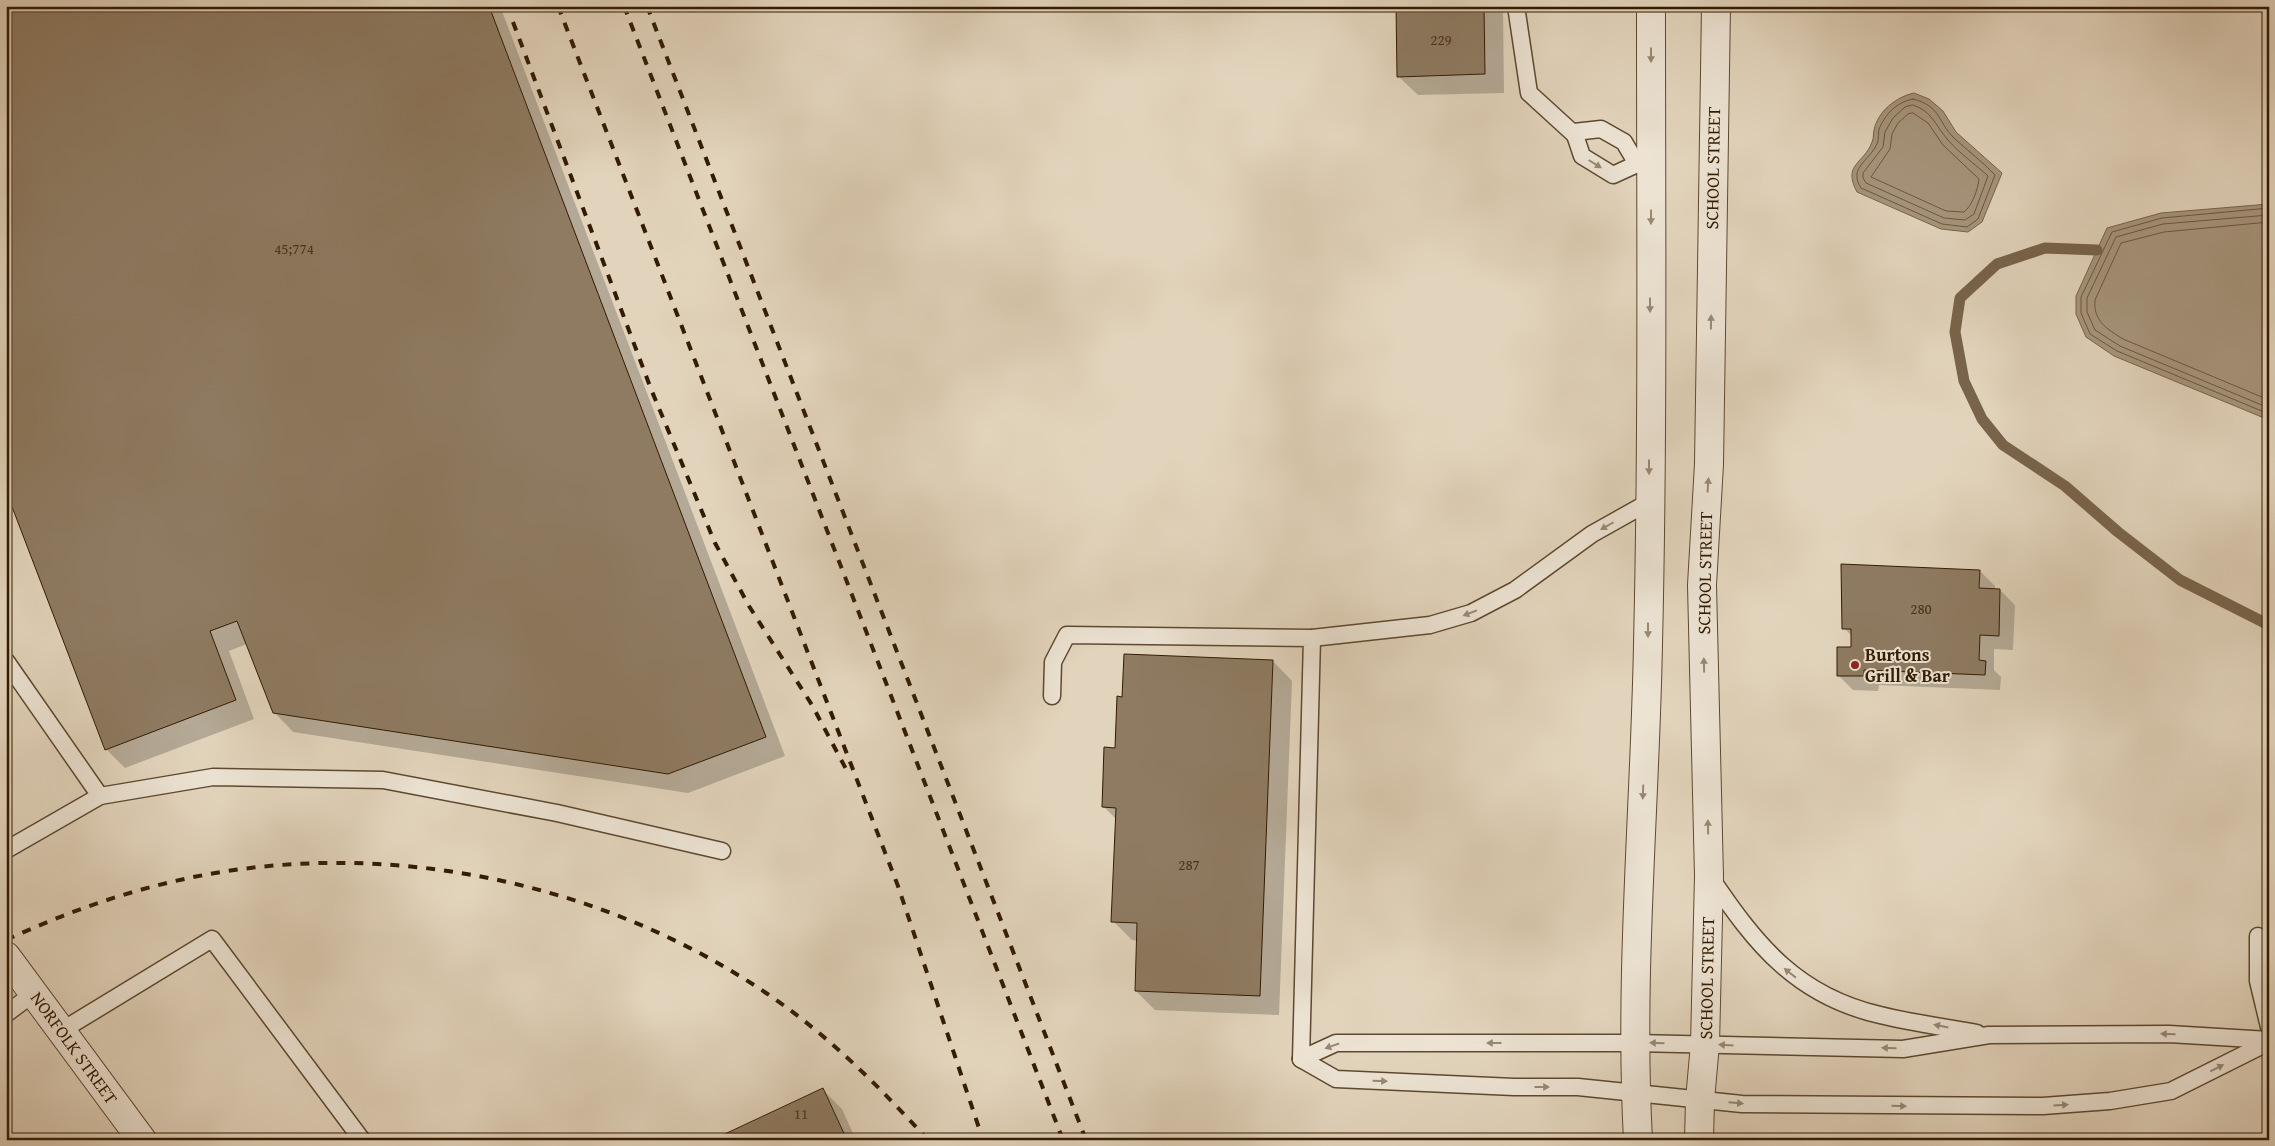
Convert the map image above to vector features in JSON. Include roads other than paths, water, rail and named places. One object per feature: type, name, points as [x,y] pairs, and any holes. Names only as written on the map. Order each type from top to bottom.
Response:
[{"type":"street","points":[[1638,1140],[1635,1043],[1648,645],[1649,502],[1644,167],[1651,6]]},
{"type":"street","name":"SCHOOL STREET","points":[[1699,1140],[1705,1044],[1709,876],[1702,585],[1709,464],[1716,6]]},
{"type":"street","name":"NORFOLK STREET","points":[[6,956],[142,1140]]},
{"type":"lane","points":[[1516,6],[1529,93],[1575,135],[1582,156],[1613,175],[1644,167],[1624,142],[1601,130],[1574,132],[1575,135]]},
{"type":"lane","points":[[1052,696],[1053,662],[1067,635],[1312,638],[1430,626],[1472,613],[1515,590],[1592,534],[1649,502]]},
{"type":"lane","points":[[1301,1059],[1312,638]]},
{"type":"lane","points":[[6,661],[100,796]]},
{"type":"lane","points":[[6,850],[100,796],[213,777],[383,780],[557,813],[722,851]]},
{"type":"lane","points":[[1709,876],[1739,920],[1772,959],[1807,986],[1848,1006],[1880,1015],[1989,1036]]},
{"type":"lane","points":[[2258,936],[2258,981],[2269,1027]]},
{"type":"lane","points":[[61,1031],[212,939],[362,1140]]},
{"type":"lane","points":[[6,1014],[34,993]]},
{"type":"lane","points":[[1301,1059],[1336,1043],[1635,1043],[1903,1048],[1989,1036],[2169,1034],[2269,1041]]},
{"type":"lane","points":[[1301,1059],[1336,1079],[1514,1087],[1578,1087],[1742,1104],[2043,1106],[2110,1101],[2171,1091],[2269,1041]]},
{"type":"water","points":[[1914,93],[1929,99],[1943,111],[1956,132],[2002,173],[1982,222],[1968,232],[1941,229],[1857,192],[1853,183],[1853,170],[1873,140],[1874,130],[1879,117],[1894,101]]},
{"type":"water","points":[[2269,204],[2269,420],[2114,356],[2086,337],[2076,314],[2076,296],[2107,228],[2161,213]]},
{"type":"waterway","points":[[2097,250],[2045,248],[1997,264],[1960,298],[1955,332],[1964,381],[1982,419],[2003,445],[2065,486],[2118,532],[2180,580],[2269,625]]},
{"type":"railway","points":[[558,6],[898,886],[983,1140]]},
{"type":"railway","points":[[624,6],[1063,1140]]},
{"type":"railway","points":[[647,6],[1086,1140]]},
{"type":"railway","points":[[513,22],[651,389],[715,543],[749,606],[812,705],[846,769]]},
{"type":"railway","points":[[6,940],[42,924],[117,897],[155,886],[231,870],[309,863],[388,865],[466,874],[543,891],[618,916],[689,948],[757,987],[781,1003],[826,1039],[868,1078],[928,1140]]},
{"type":"place","name":"Burtons Grill & Bar","points":[[1855,665]]}]
